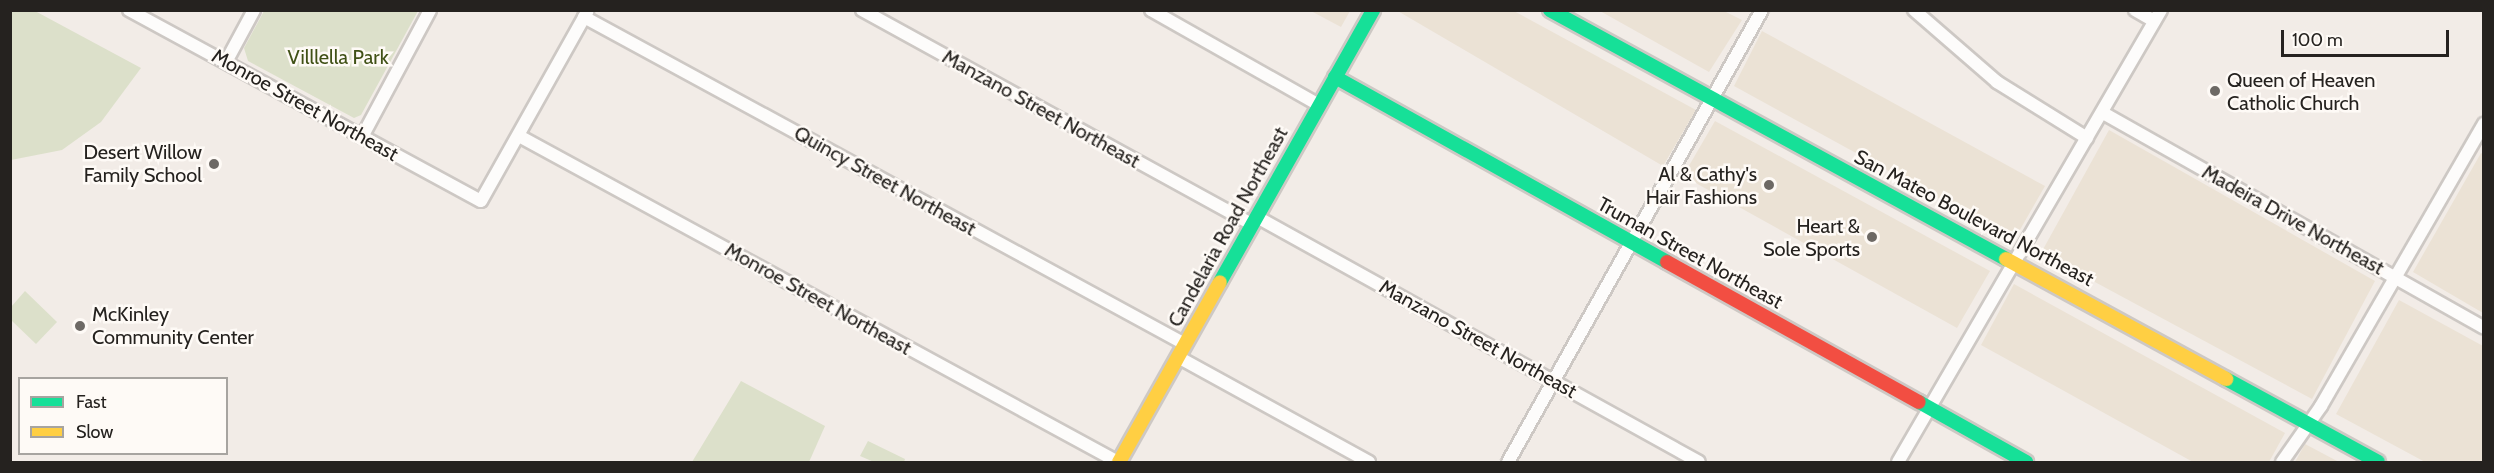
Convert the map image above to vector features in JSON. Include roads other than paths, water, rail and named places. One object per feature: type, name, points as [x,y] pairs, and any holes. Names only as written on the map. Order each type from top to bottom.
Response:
[{"type":"main road","name":"Candelaria Road Northeast","points":[[1118,462],[1372,10]]},
{"type":"main road","name":"San Mateo Boulevard Northeast","points":[[1550,10],[2309,422],[2378,462]]},
{"type":"main road","name":"Truman Street Northeast","points":[[1335,76],[2025,462]]},
{"type":"street","name":"Monroe Street Northeast","points":[[129,10],[481,201],[519,136],[1118,462]]},
{"type":"street","points":[[226,62],[254,10]]},
{"type":"street","points":[[362,137],[430,10]]},
{"type":"street","name":"Manzano Street Northeast","points":[[862,10],[1553,381],[1698,462]]},
{"type":"street","points":[[1151,10],[1319,105]]},
{"type":"street","points":[[1508,462],[1762,10]]},
{"type":"street","points":[[1914,10],[1997,82],[2087,138]]},
{"type":"street","points":[[1898,462],[2013,261],[2103,113],[2157,16],[2135,10]]},
{"type":"street","points":[[519,136],[586,14]]},
{"type":"street","name":"Quincy Street Northeast","points":[[586,14],[1182,350],[1369,462]]},
{"type":"street","name":"Madeira Drive Northeast","points":[[2103,113],[2484,328]]},
{"type":"street","points":[[2282,462],[2309,422],[2484,124]]},
{"type":"place","name":"Queen of Heaven Catholic Church","points":[[2215,91]]},
{"type":"place","name":"Desert Willow Family School","points":[[214,164]]},
{"type":"place","name":"Al & Cathy's Hair Fashions","points":[[1769,185]]},
{"type":"place","name":"Heart & Sole Sports","points":[[1872,237]]},
{"type":"place","name":"McKinley Community Center","points":[[80,326]]},
{"type":"park label","name":"Villlella Park","points":[[338,57]]}]
